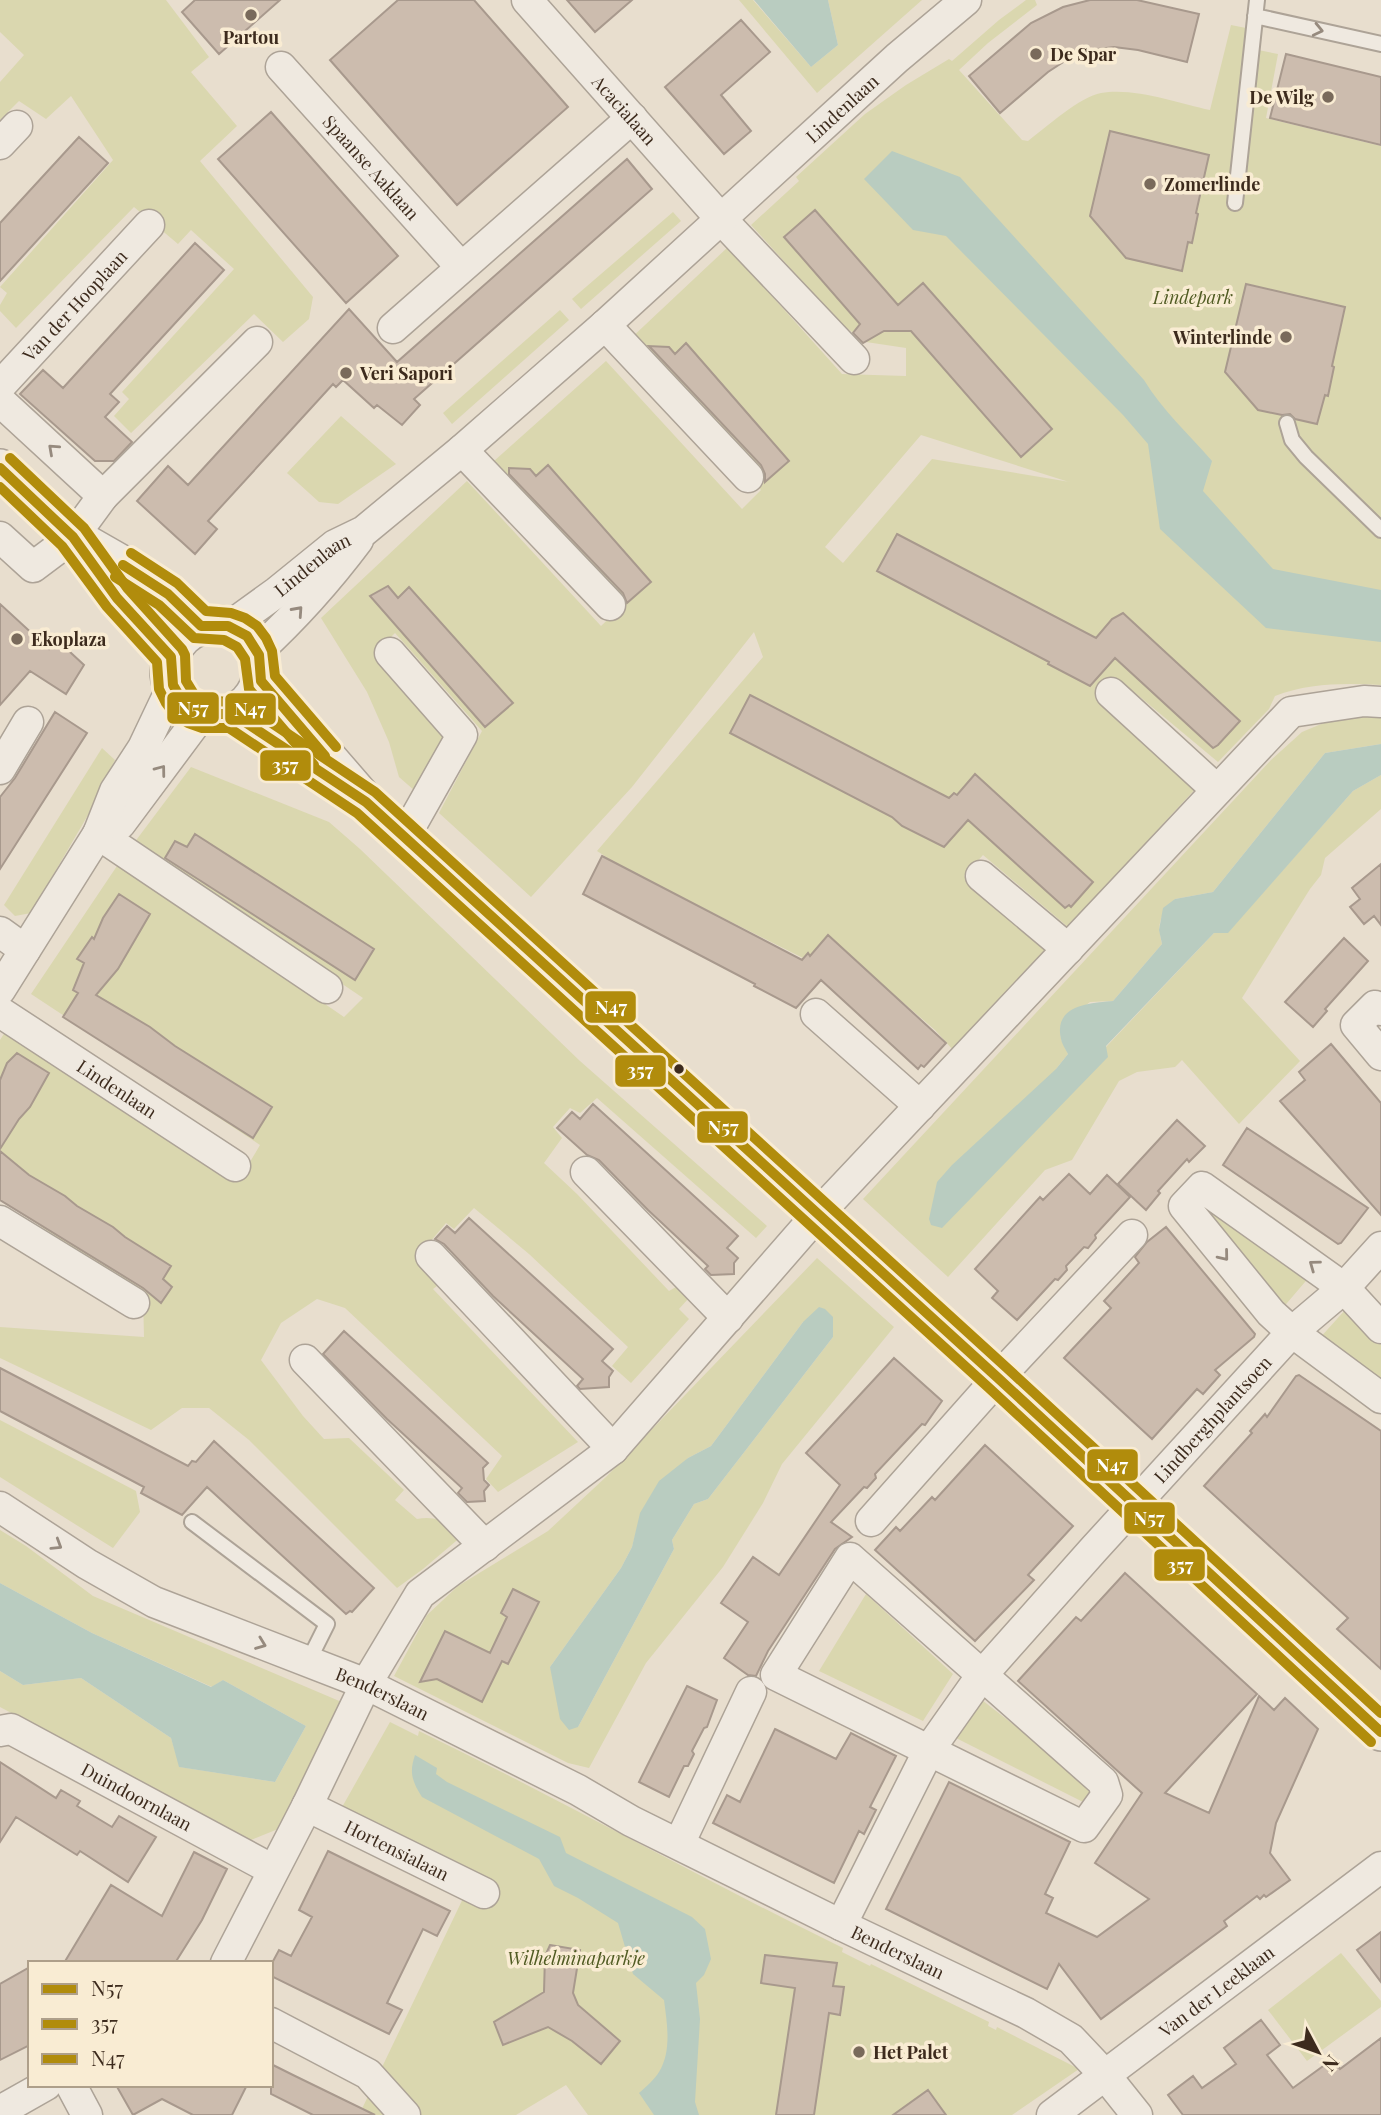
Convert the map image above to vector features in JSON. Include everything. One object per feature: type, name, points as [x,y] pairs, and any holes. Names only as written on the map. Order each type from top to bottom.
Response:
[{"type":"street","name":"Acacialaan","points":[[527,0],[721,219]]},
{"type":"street","name":"Lindenlaan","points":[[216,626],[277,592],[335,545],[364,531],[462,450],[605,325],[897,58],[966,0]]},
{"type":"street","name":"Spaanse Aaklaan","points":[[281,67],[461,267]]},
{"type":"street","points":[[393,328],[632,118]]},
{"type":"street","points":[[721,219],[854,359]]},
{"type":"street","name":"Van der Hooplaan","points":[[0,386],[149,225]]},
{"type":"street","points":[[605,325],[748,477]]},
{"type":"street","points":[[0,537],[33,567],[73,537],[103,495],[257,342]]},
{"type":"street","points":[[0,401],[103,495]]},
{"type":"street","points":[[462,450],[610,605]]},
{"type":"street","points":[[0,468],[73,537],[171,672],[179,699],[189,708],[217,714],[366,802]]},
{"type":"street","name":"Lindenlaan","points":[[259,666],[288,623],[336,570],[364,531]]},
{"type":"street","points":[[73,537],[139,574],[216,626],[247,635],[259,666],[366,802],[998,1378],[1133,1506],[1381,1732]]},
{"type":"street","points":[[0,990],[98,834],[115,791],[143,748],[171,672],[177,643],[188,632],[216,626]]},
{"type":"street","points":[[390,653],[461,735],[404,838]]},
{"type":"street","points":[[98,834],[120,824],[217,714],[245,706],[255,695],[259,666]]},
{"type":"street","points":[[1111,693],[1217,790]]},
{"type":"street","points":[[227,1961],[366,1684],[420,1594],[613,1449],[817,1215],[1291,712],[1364,701],[1381,702]]},
{"type":"street","points":[[4,755],[28,722]]},
{"type":"street","points":[[98,834],[327,988]]},
{"type":"street","points":[[981,877],[1068,949]]},
{"type":"street","points":[[0,932],[25,950]]},
{"type":"street","points":[[1381,1010],[1375,1006],[1356,1025],[1381,1055]]},
{"type":"street","name":"Lindenlaan","points":[[0,1012],[234,1166]]},
{"type":"street","points":[[816,1014],[920,1106]]},
{"type":"street","points":[[586,1172],[729,1318]]},
{"type":"street","points":[[1381,1328],[1344,1288],[1202,1187],[1184,1206],[1271,1313],[1292,1332],[1381,1398]]},
{"type":"street","points":[[0,1221],[134,1303]]},
{"type":"street","points":[[872,1521],[998,1378],[1132,1235]]},
{"type":"street","name":"Lindberghplantsoen","points":[[841,1925],[929,1750],[982,1675],[1292,1332],[1344,1288],[1381,1247]]},
{"type":"street","points":[[431,1256],[613,1449]]},
{"type":"street","points":[[305,1360],[485,1546]]},
{"type":"street","name":"Benderslaan","points":[[0,1507],[87,1564],[153,1602],[366,1684],[841,1925],[1026,2013],[1071,2039],[1137,2115]]},
{"type":"street","points":[[850,1558],[1103,1782],[1107,1795],[1084,1827],[929,1750],[776,1675],[850,1558]]},
{"type":"street","points":[[679,1844],[751,1692]]},
{"type":"street","name":"Duindoornlaan","points":[[0,1731],[11,1729],[273,1870]]},
{"type":"street","name":"Hortensialaan","points":[[307,1806],[484,1894]]},
{"type":"street","name":"Van der Leeklaan","points":[[1052,2115],[1381,1867]]},
{"type":"street","points":[[273,2024],[368,2074],[405,2115]]},
{"type":"street","points":[[0,2111],[42,2087]]},
{"type":"street","points":[[72,2087],[87,2115]]},
{"type":"lane","points":[[1235,203],[1257,0]]},
{"type":"lane","points":[[1255,16],[1381,44]]},
{"type":"lane","points":[[1287,423],[1292,440],[1306,457],[1381,530]]},
{"type":"lane","points":[[192,1522],[327,1624],[308,1662]]},
{"type":"green space","points":[[0,0],[166,0],[209,57],[191,72],[237,126],[200,161],[313,297],[309,319],[283,342],[254,314],[131,433],[114,416],[129,399],[122,392],[234,269],[191,230],[178,244],[134,207],[16,328],[0,311],[0,305],[7,293],[0,287],[113,160],[71,96],[46,119],[19,101],[0,120],[0,82],[24,55],[0,32]]},
{"type":"green space","points":[[739,0],[753,0],[811,67],[838,45],[828,0],[922,0],[817,93]]},
{"type":"green space","name":"Lindepark","points":[[1026,0],[1035,0],[1037,5],[988,43],[959,70],[1022,140],[1028,141],[1074,106],[1101,93],[1142,94],[1210,110],[1231,25],[1246,28],[1243,47],[1278,54],[1266,118],[1381,146],[1381,685],[1327,685],[1275,696],[1269,709],[1218,762],[1128,687],[1108,708],[1198,786],[1068,927],[983,855],[964,876],[1047,949],[953,1050],[935,1030],[829,939],[807,960],[620,866],[597,851],[763,657],[754,632],[632,787],[531,897],[439,813],[482,731],[395,633],[374,654],[446,737],[415,791],[399,777],[389,742],[367,692],[321,618],[467,481],[601,626],[624,604],[494,461],[606,361],[742,509],[761,490],[628,341],[728,247],[842,374],[906,376],[906,348],[866,342],[841,324],[751,225],[799,181],[796,177],[865,114],[906,85],[949,59],[952,61]],"holes":[[[921,435],[1068,482],[932,459],[843,563],[825,547]]]},
{"type":"green space","points":[[673,212],[681,221],[581,309],[572,299]]},
{"type":"green space","points":[[560,310],[569,320],[452,424],[443,413]]},
{"type":"green space","points":[[341,416],[396,464],[338,504],[319,502],[287,473]]},
{"type":"green space","points":[[1338,717],[1381,717],[1381,744],[1325,753],[1213,892],[1175,899],[1161,919],[1162,944],[1113,1001],[1090,1002],[1060,1027],[1061,1039],[1068,1054],[1056,1069],[1106,1047],[1214,933],[1228,932],[1353,791],[1381,775],[1381,809],[1325,858],[1321,875],[1242,998],[1300,1061],[1239,1124],[1182,1060],[1175,1067],[1137,1072],[1119,1081],[1072,1160],[1045,1170],[948,1277],[863,1199],[1271,760],[1302,732]]},
{"type":"green space","points":[[102,748],[115,760],[88,815],[31,913],[15,916],[4,905]]},
{"type":"green space","points":[[191,767],[329,822],[580,1061],[767,1226],[756,1238],[597,1098],[580,1113],[570,1108],[553,1127],[562,1138],[544,1163],[669,1291],[676,1287],[688,1299],[679,1309],[689,1319],[631,1383],[612,1366],[628,1347],[529,1254],[474,1208],[454,1229],[446,1223],[430,1242],[458,1270],[433,1289],[578,1442],[498,1492],[486,1479],[502,1456],[345,1308],[317,1299],[281,1323],[261,1360],[303,1416],[324,1439],[349,1438],[404,1490],[395,1500],[417,1519],[441,1521],[462,1536],[397,1588],[249,1440],[209,1408],[182,1408],[151,1430],[0,1358],[0,1327],[144,1337],[143,1295],[0,1199],[0,1040],[14,1018],[247,1167],[260,1145],[31,994],[119,863],[344,1017],[363,998],[134,843]]},
{"type":"green space","points":[[1208,1200],[1311,1275],[1281,1310],[1199,1212]]},
{"type":"green space","points":[[817,1258],[894,1327],[782,1464],[763,1503],[723,1567],[646,1663],[589,1768],[568,1763],[394,1676],[427,1615],[458,1586],[548,1531],[607,1476]],"holes":[[[803,1322],[833,1337],[708,1499],[694,1504],[672,1540],[674,1549],[578,1727],[550,1667],[621,1568],[632,1547],[641,1513],[688,1458],[711,1446]]]},
{"type":"green space","points":[[1346,1309],[1381,1345],[1381,1389],[1318,1340]]},
{"type":"green space","points":[[0,1420],[136,1491],[140,1512],[113,1548],[0,1477]]},
{"type":"green space","points":[[0,1530],[93,1596],[344,1703],[283,1827],[251,1840],[0,1707],[0,1671],[23,1685],[81,1678],[171,1738],[180,1767],[275,1782],[306,1726],[223,1680],[212,1687],[92,1633],[0,1583]]},
{"type":"green space","points":[[866,1594],[953,1674],[923,1721],[819,1671]]},
{"type":"green space","points":[[978,1697],[1095,1788],[1085,1803],[954,1737]]},
{"type":"green space","name":"Wilhelminaparkje","points":[[390,1722],[418,1736],[419,1731],[472,1757],[843,1948],[842,1952],[989,2022],[988,2026],[996,2030],[997,2027],[1079,2069],[1012,2115],[588,2115],[566,2085],[516,2115],[359,2115],[469,1886],[341,1809]]},
{"type":"green space","points":[[1341,1953],[1381,2001],[1381,2007],[1307,2061],[1268,2010]]},
{"type":"shaded area","points":[[754,0],[828,0],[838,45],[811,67]]},
{"type":"shaded area","points":[[892,151],[960,177],[1144,380],[1167,412],[1212,461],[1203,491],[1273,569],[1381,590],[1381,642],[1266,628],[1160,529],[1148,444],[1123,415],[946,236],[913,230],[864,179]]},
{"type":"shaded area","points":[[1381,744],[1381,775],[1353,791],[1228,933],[1214,933],[1106,1046],[1108,1057],[942,1228],[931,1225],[929,1219],[937,1182],[1056,1069],[1068,1054],[1060,1028],[1068,1013],[1084,1005],[1113,1001],[1162,944],[1159,930],[1163,908],[1175,899],[1213,892],[1325,753]]},
{"type":"shaded area","points":[[819,1307],[833,1317],[833,1337],[708,1499],[694,1504],[672,1540],[674,1549],[578,1727],[569,1730],[560,1719],[550,1667],[621,1568],[632,1547],[640,1513],[659,1481],[688,1458],[711,1446],[803,1322]]},
{"type":"shaded area","points":[[0,1583],[92,1633],[211,1687],[223,1680],[306,1726],[275,1782],[179,1767],[171,1738],[81,1678],[23,1685],[0,1671]]},
{"type":"shaded area","points":[[415,1755],[437,1768],[436,1774],[447,1782],[560,1837],[566,1853],[692,1917],[705,1929],[711,1959],[704,1975],[696,1983],[700,2019],[695,2102],[699,2115],[654,2115],[639,2093],[655,2078],[666,2055],[668,2037],[664,2000],[633,1974],[618,1923],[554,1886],[539,1859],[422,1797],[412,1777]]},
{"type":"building","points":[[195,0],[280,0],[219,54],[182,12]]},
{"type":"building","points":[[398,0],[474,0],[568,107],[457,205],[330,60]]},
{"type":"building","points":[[567,0],[632,0],[595,32]]},
{"type":"building","name":"De Spar","points":[[1090,0],[1137,0],[1199,14],[1187,62],[1114,47],[1090,50],[1068,59],[1048,72],[1000,113],[969,76],[1031,23],[1063,7]]},
{"type":"building","points":[[741,20],[770,52],[721,95],[751,131],[724,154],[665,87]]},
{"type":"building","name":"De Wilg","points":[[1286,54],[1381,77],[1381,145],[1270,118]]},
{"type":"building","points":[[271,112],[398,256],[346,303],[218,159]]},
{"type":"building","name":"Zomerlinde","points":[[1110,131],[1209,155],[1192,243],[1188,242],[1182,271],[1126,258],[1090,216]]},
{"type":"building","points":[[79,137],[108,163],[0,281],[0,223]]},
{"type":"building","points":[[627,159],[652,189],[414,399],[420,405],[402,425],[377,405],[374,408],[343,380],[336,387],[333,384],[208,521],[217,529],[195,554],[137,501],[168,466],[188,485],[349,309],[397,362]]},
{"type":"building","points":[[815,210],[898,305],[923,283],[1052,429],[1021,457],[911,331],[884,331],[863,343],[853,333],[860,324],[784,237]]},
{"type":"building","points":[[195,243],[224,270],[110,394],[119,402],[105,417],[132,442],[114,461],[95,461],[20,394],[43,370],[63,388]]},
{"type":"building","name":"Winterlinde","points":[[1246,284],[1345,307],[1328,396],[1325,395],[1317,424],[1295,419],[1290,414],[1258,410],[1225,372]]},
{"type":"building","points":[[686,343],[789,461],[765,482],[761,465],[649,346],[669,347],[675,354]]},
{"type":"building","points":[[548,465],[651,582],[627,603],[623,593],[509,474],[509,468],[530,469],[536,476]]},
{"type":"building","points":[[897,534],[1096,638],[1112,619],[1123,613],[1240,721],[1213,748],[1115,658],[1090,686],[877,571]]},
{"type":"building","points":[[388,586],[398,598],[409,587],[513,703],[485,727],[370,596]]},
{"type":"building","points":[[0,604],[49,649],[57,640],[84,665],[66,694],[30,671],[0,705]]},
{"type":"building","points":[[750,695],[949,798],[954,793],[957,795],[975,774],[1093,882],[1071,907],[1069,905],[1065,908],[968,820],[944,847],[730,733]]},
{"type":"building","points":[[55,712],[87,733],[0,869],[0,797],[15,778]]},
{"type":"building","points":[[195,834],[374,949],[355,980],[165,858],[175,841],[187,847]]},
{"type":"building","points":[[602,856],[802,960],[808,953],[810,956],[828,935],[946,1043],[924,1067],[921,1065],[918,1069],[821,980],[796,1008],[583,894]]},
{"type":"building","points":[[1381,864],[1381,925],[1374,916],[1364,924],[1350,907],[1360,899],[1352,888]]},
{"type":"building","points":[[119,894],[150,914],[118,969],[96,995],[272,1107],[253,1138],[63,1017],[78,993],[73,990],[84,963],[77,959],[92,937],[94,939],[103,918]]},
{"type":"building","points":[[1344,938],[1368,961],[1325,1009],[1327,1011],[1313,1027],[1285,1002]]},
{"type":"building","points":[[1331,1044],[1381,1103],[1381,1215],[1280,1101],[1305,1080],[1299,1072]]},
{"type":"building","points":[[17,1053],[49,1073],[30,1107],[0,1149],[0,1080],[7,1063]]},
{"type":"building","points":[[593,1104],[738,1236],[727,1248],[738,1258],[734,1263],[734,1274],[711,1275],[705,1269],[708,1266],[599,1160],[587,1155],[557,1128],[572,1112],[580,1119]]},
{"type":"building","points":[[1177,1120],[1205,1146],[1189,1162],[1187,1159],[1158,1191],[1160,1193],[1146,1210],[1118,1184]]},
{"type":"building","points":[[1247,1128],[1368,1208],[1341,1243],[1338,1244],[1223,1165]]},
{"type":"building","points":[[0,1151],[29,1175],[171,1266],[163,1279],[172,1287],[161,1303],[143,1288],[0,1200]]},
{"type":"building","points":[[1069,1174],[1090,1194],[1107,1175],[1130,1197],[1095,1235],[1096,1238],[1088,1248],[1084,1247],[1066,1266],[1067,1270],[1058,1280],[1055,1279],[1017,1320],[992,1298],[998,1291],[975,1269],[1040,1197],[1043,1200]]},
{"type":"building","points":[[469,1218],[613,1349],[602,1361],[613,1371],[609,1377],[609,1387],[580,1389],[577,1386],[583,1379],[493,1296],[444,1244],[435,1239],[447,1226],[455,1233]]},
{"type":"building","points":[[1166,1227],[1255,1334],[1215,1370],[1220,1375],[1203,1394],[1197,1389],[1152,1439],[1064,1358],[1111,1308],[1104,1301],[1139,1263],[1135,1257],[1147,1242]]},
{"type":"building","points":[[344,1331],[488,1463],[483,1468],[484,1480],[489,1485],[484,1491],[485,1501],[467,1502],[458,1493],[462,1488],[387,1419],[323,1354]]},
{"type":"building","points":[[894,1358],[942,1401],[925,1425],[922,1424],[875,1474],[876,1478],[867,1488],[864,1487],[831,1522],[852,1537],[835,1549],[768,1651],[756,1676],[748,1675],[724,1658],[748,1622],[721,1603],[753,1557],[779,1575],[840,1485],[806,1453]]},
{"type":"building","points":[[0,1368],[188,1466],[192,1461],[196,1462],[214,1441],[374,1588],[352,1612],[346,1614],[207,1487],[182,1515],[141,1493],[144,1487],[0,1411]]},
{"type":"building","points":[[1299,1375],[1381,1431],[1381,1669],[1337,1629],[1348,1618],[1204,1486],[1252,1433],[1250,1431],[1265,1414],[1267,1417]]},
{"type":"building","points":[[985,1445],[1073,1526],[1028,1575],[1034,1580],[975,1641],[875,1550],[896,1527],[900,1531],[932,1497],[935,1500]]},
{"type":"building","points":[[1125,1573],[1257,1694],[1165,1793],[1209,1813],[1259,1696],[1274,1710],[1285,1698],[1318,1729],[1276,1823],[1270,1853],[1290,1880],[1266,1897],[1264,1895],[1260,1899],[1257,1896],[1224,1921],[1227,1926],[1101,2019],[1059,1964],[1047,1989],[886,1909],[949,1782],[1070,1842],[1045,1894],[1053,1898],[1046,1913],[1097,1937],[1149,1899],[1095,1863],[1142,1793],[1018,1681],[1076,1617],[1081,1621]]},
{"type":"building","points":[[513,1589],[539,1602],[508,1664],[502,1661],[482,1702],[437,1679],[420,1682],[445,1631],[490,1653],[507,1617],[501,1613]]},
{"type":"building","points":[[687,1686],[717,1700],[707,1727],[692,1751],[694,1754],[688,1766],[684,1766],[669,1797],[639,1782]]},
{"type":"building","points":[[775,1729],[836,1759],[851,1733],[896,1756],[870,1807],[876,1810],[864,1834],[859,1831],[834,1883],[713,1823],[727,1795],[740,1802]]},
{"type":"building","points":[[0,1762],[56,1798],[61,1790],[80,1801],[77,1806],[112,1827],[119,1816],[156,1837],[128,1882],[80,1851],[77,1855],[16,1817],[0,1842]]},
{"type":"building","points":[[328,1851],[450,1911],[437,1936],[423,1929],[387,2003],[402,2010],[389,2034],[273,1977],[273,1961],[279,1950],[291,1956],[312,1917],[299,1910]]},
{"type":"building","points":[[194,1852],[227,1869],[202,1920],[176,1961],[65,1961],[111,1885],[162,1916]]},
{"type":"building","points":[[1381,1932],[1381,1982],[1357,1950]]},
{"type":"building","points":[[550,1945],[580,1950],[573,1993],[578,2005],[620,2041],[601,2064],[572,2041],[548,2027],[503,2045],[494,2022],[544,1992],[545,1956]]},
{"type":"building","points":[[765,1955],[837,1963],[833,1986],[844,1987],[840,2015],[829,2013],[814,2115],[776,2115],[795,1988],[761,1983]]},
{"type":"building","points":[[28,1968],[28,2046],[0,2060],[0,1984]]},
{"type":"building","points":[[1261,2020],[1280,2045],[1267,2055],[1293,2088],[1333,2059],[1340,2069],[1381,2038],[1381,2115],[1183,2115],[1168,2095],[1193,2076],[1202,2088],[1236,2064],[1224,2048]]},
{"type":"building","points":[[273,2065],[375,2115],[313,2115],[271,2094]]},
{"type":"building","points":[[117,2087],[246,2087],[232,2115],[193,2115],[162,2099],[133,2115]]},
{"type":"building","points":[[928,2090],[946,2115],[893,2115]]},
{"type":"transit line","name":"N47","points":[[10,458],[84,528],[128,589],[182,649],[185,655],[186,681],[194,694],[208,701],[240,702],[375,792],[1381,1713]]},
{"type":"transit line","name":"N57","points":[[0,468],[73,537],[117,598],[171,657],[173,685],[184,704],[205,714],[233,714],[366,802],[998,1378],[1381,1732]]},
{"type":"transit line","name":"357","points":[[0,487],[62,546],[107,607],[157,662],[159,689],[175,715],[202,728],[229,728],[357,813],[989,1388],[1371,1742]]},
{"type":"transit line","name":"N47","points":[[131,553],[177,583],[206,611],[231,613],[257,626],[272,651],[275,676],[336,747]]},
{"type":"transit line","name":"N57","points":[[123,565],[168,594],[201,626],[228,626],[247,636],[259,655],[261,681],[325,756]]},
{"type":"transit line","name":"357","points":[[115,577],[159,605],[194,638],[224,640],[237,647],[245,659],[249,689],[314,765]]},
{"type":"place","name":"Partou","points":[[251,15]]},
{"type":"place","name":"De Spar","points":[[1036,54]]},
{"type":"place","name":"De Wilg","points":[[1328,97]]},
{"type":"place","name":"Zomerlinde","points":[[1150,184]]},
{"type":"place","name":"Winterlinde","points":[[1286,337]]},
{"type":"place","name":"Veri Sapori","points":[[346,373]]},
{"type":"place","name":"Ekoplaza","points":[[17,639]]},
{"type":"place","name":"Het Palet","points":[[859,2052]]}]
